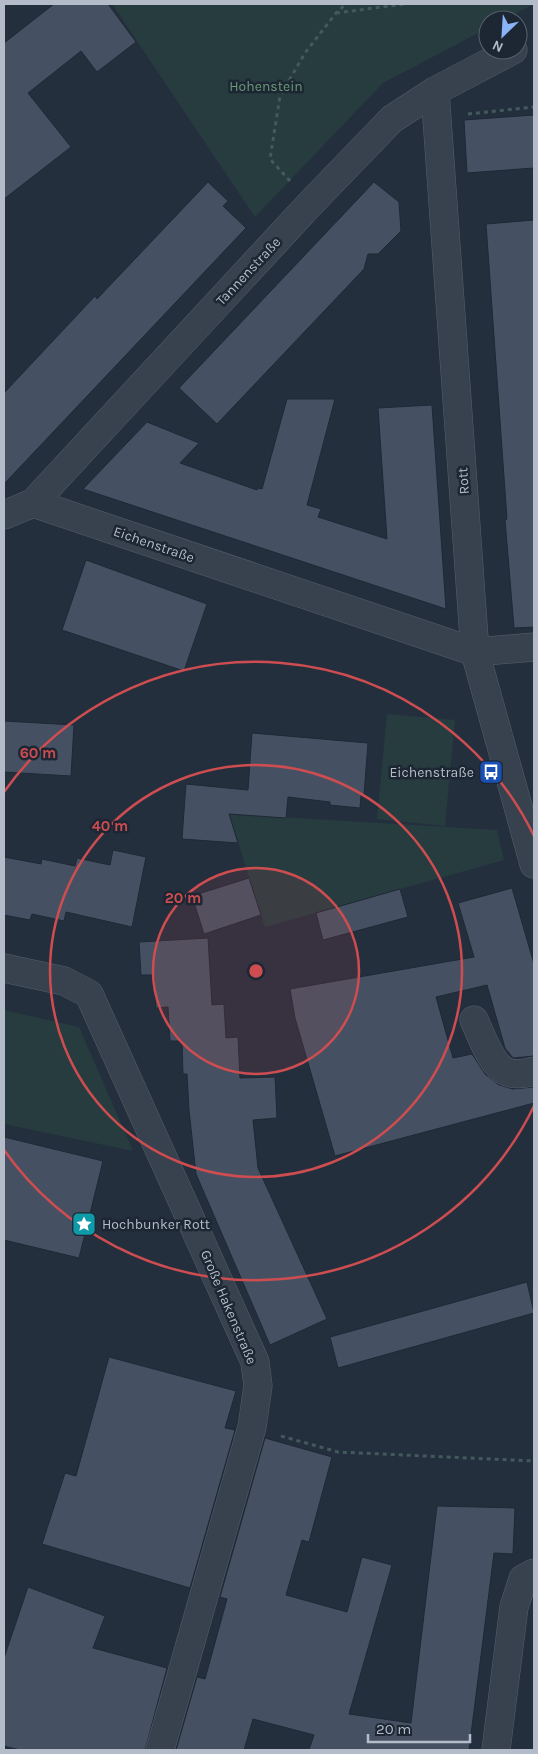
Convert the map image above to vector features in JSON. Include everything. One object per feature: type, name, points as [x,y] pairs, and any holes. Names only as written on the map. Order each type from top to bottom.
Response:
[{"type":"street","name":"Tannenstraße","points":[[4,515],[32,503],[310,204],[392,119],[436,104],[499,60]]},
{"type":"street","name":"Rott","points":[[436,104],[475,652],[534,864]]},
{"type":"street","name":"Eichenstraße","points":[[32,503],[475,652],[534,647]]},
{"type":"street","name":"Große Hakenstraße","points":[[4,968],[64,981],[89,994],[255,1362],[258,1386],[252,1428],[160,1750]]},
{"type":"street","points":[[474,1020],[495,1063],[507,1072],[525,1073],[534,1071]]},
{"type":"street","points":[[496,1750],[514,1607],[523,1579],[534,1573]]},
{"type":"path","points":[[310,204],[270,159],[280,96],[305,53],[336,13],[346,4]]},
{"type":"path","points":[[336,13],[405,4]]},
{"type":"path","points":[[436,104],[534,107]]},
{"type":"path","points":[[252,1428],[338,1452],[534,1461]]},
{"type":"green space","name":"Hohenstein","points":[[112,4],[534,4],[523,10],[478,10],[478,33],[383,83],[255,217]]},
{"type":"green space","points":[[387,714],[455,720],[445,826],[377,819]]},
{"type":"green space","points":[[229,814],[497,830],[504,860],[265,927]]},
{"type":"green space","points":[[4,1010],[79,1027],[133,1151],[4,1124]]},
{"type":"building","points":[[54,4],[108,4],[136,42],[97,72],[81,51],[28,93],[71,147],[4,199],[4,43]]},
{"type":"building","points":[[534,115],[534,168],[467,173],[464,120]]},
{"type":"building","points":[[208,182],[228,201],[223,206],[246,228],[4,484],[4,393],[95,296],[97,299]]},
{"type":"building","points":[[374,182],[399,202],[401,231],[378,254],[368,254],[364,269],[217,424],[179,388]]},
{"type":"building","points":[[534,220],[534,627],[514,628],[505,520],[507,519],[486,224]]},
{"type":"building","points":[[287,399],[335,399],[307,505],[321,509],[318,517],[387,539],[378,408],[432,405],[446,609],[83,489],[147,422],[199,443],[180,463],[257,490],[258,488],[262,489]]},
{"type":"building","points":[[86,560],[207,604],[184,671],[62,630]]},
{"type":"building","points":[[4,721],[74,725],[71,776],[4,772]]},
{"type":"building","points":[[252,733],[368,743],[364,795],[361,795],[360,808],[330,805],[330,802],[288,797],[286,818],[229,814],[238,843],[182,839],[186,784],[248,790]]},
{"type":"building","points":[[113,850],[146,857],[132,927],[66,912],[64,921],[32,914],[30,920],[4,915],[4,857],[41,864],[42,859],[75,866],[77,858],[110,865]]},
{"type":"building","points":[[249,878],[261,915],[204,934],[192,896]]},
{"type":"building","points":[[512,888],[534,964],[534,1056],[513,1058],[505,1048],[487,985],[436,997],[453,1058],[472,1054],[485,1074],[499,1085],[513,1089],[534,1087],[534,1103],[335,1156],[295,1018],[290,989],[474,957],[458,903]]},
{"type":"building","points":[[400,889],[408,917],[323,940],[316,913]]},
{"type":"building","points":[[208,938],[212,1005],[224,1004],[226,1038],[238,1037],[240,1078],[275,1077],[277,1118],[253,1120],[258,1168],[327,1319],[270,1345],[196,1174],[187,1074],[183,1074],[182,1041],[170,1041],[168,1007],[156,1008],[154,975],[141,975],[139,942]]},
{"type":"building","points":[[4,1137],[103,1161],[79,1258],[4,1240]]},
{"type":"building","points":[[527,1282],[534,1313],[338,1368],[330,1337]]},
{"type":"building","points":[[109,1357],[236,1391],[225,1428],[235,1430],[190,1588],[42,1544],[65,1473],[76,1476]]},
{"type":"building","points":[[265,1438],[332,1457],[309,1542],[302,1540],[286,1595],[347,1612],[362,1557],[392,1565],[349,1714],[411,1723],[437,1506],[515,1508],[513,1554],[494,1553],[469,1750],[309,1750],[314,1735],[253,1719],[244,1750],[176,1750],[197,1677],[205,1679],[227,1599],[220,1597]]},
{"type":"building","points":[[28,1587],[105,1616],[93,1648],[167,1668],[145,1750],[20,1750],[4,1746],[4,1658]]},
{"type":"place","name":"Eichenstraße","points":[[491,772]]},
{"type":"place","name":"Hochbunker Rott","points":[[84,1224]]}]
